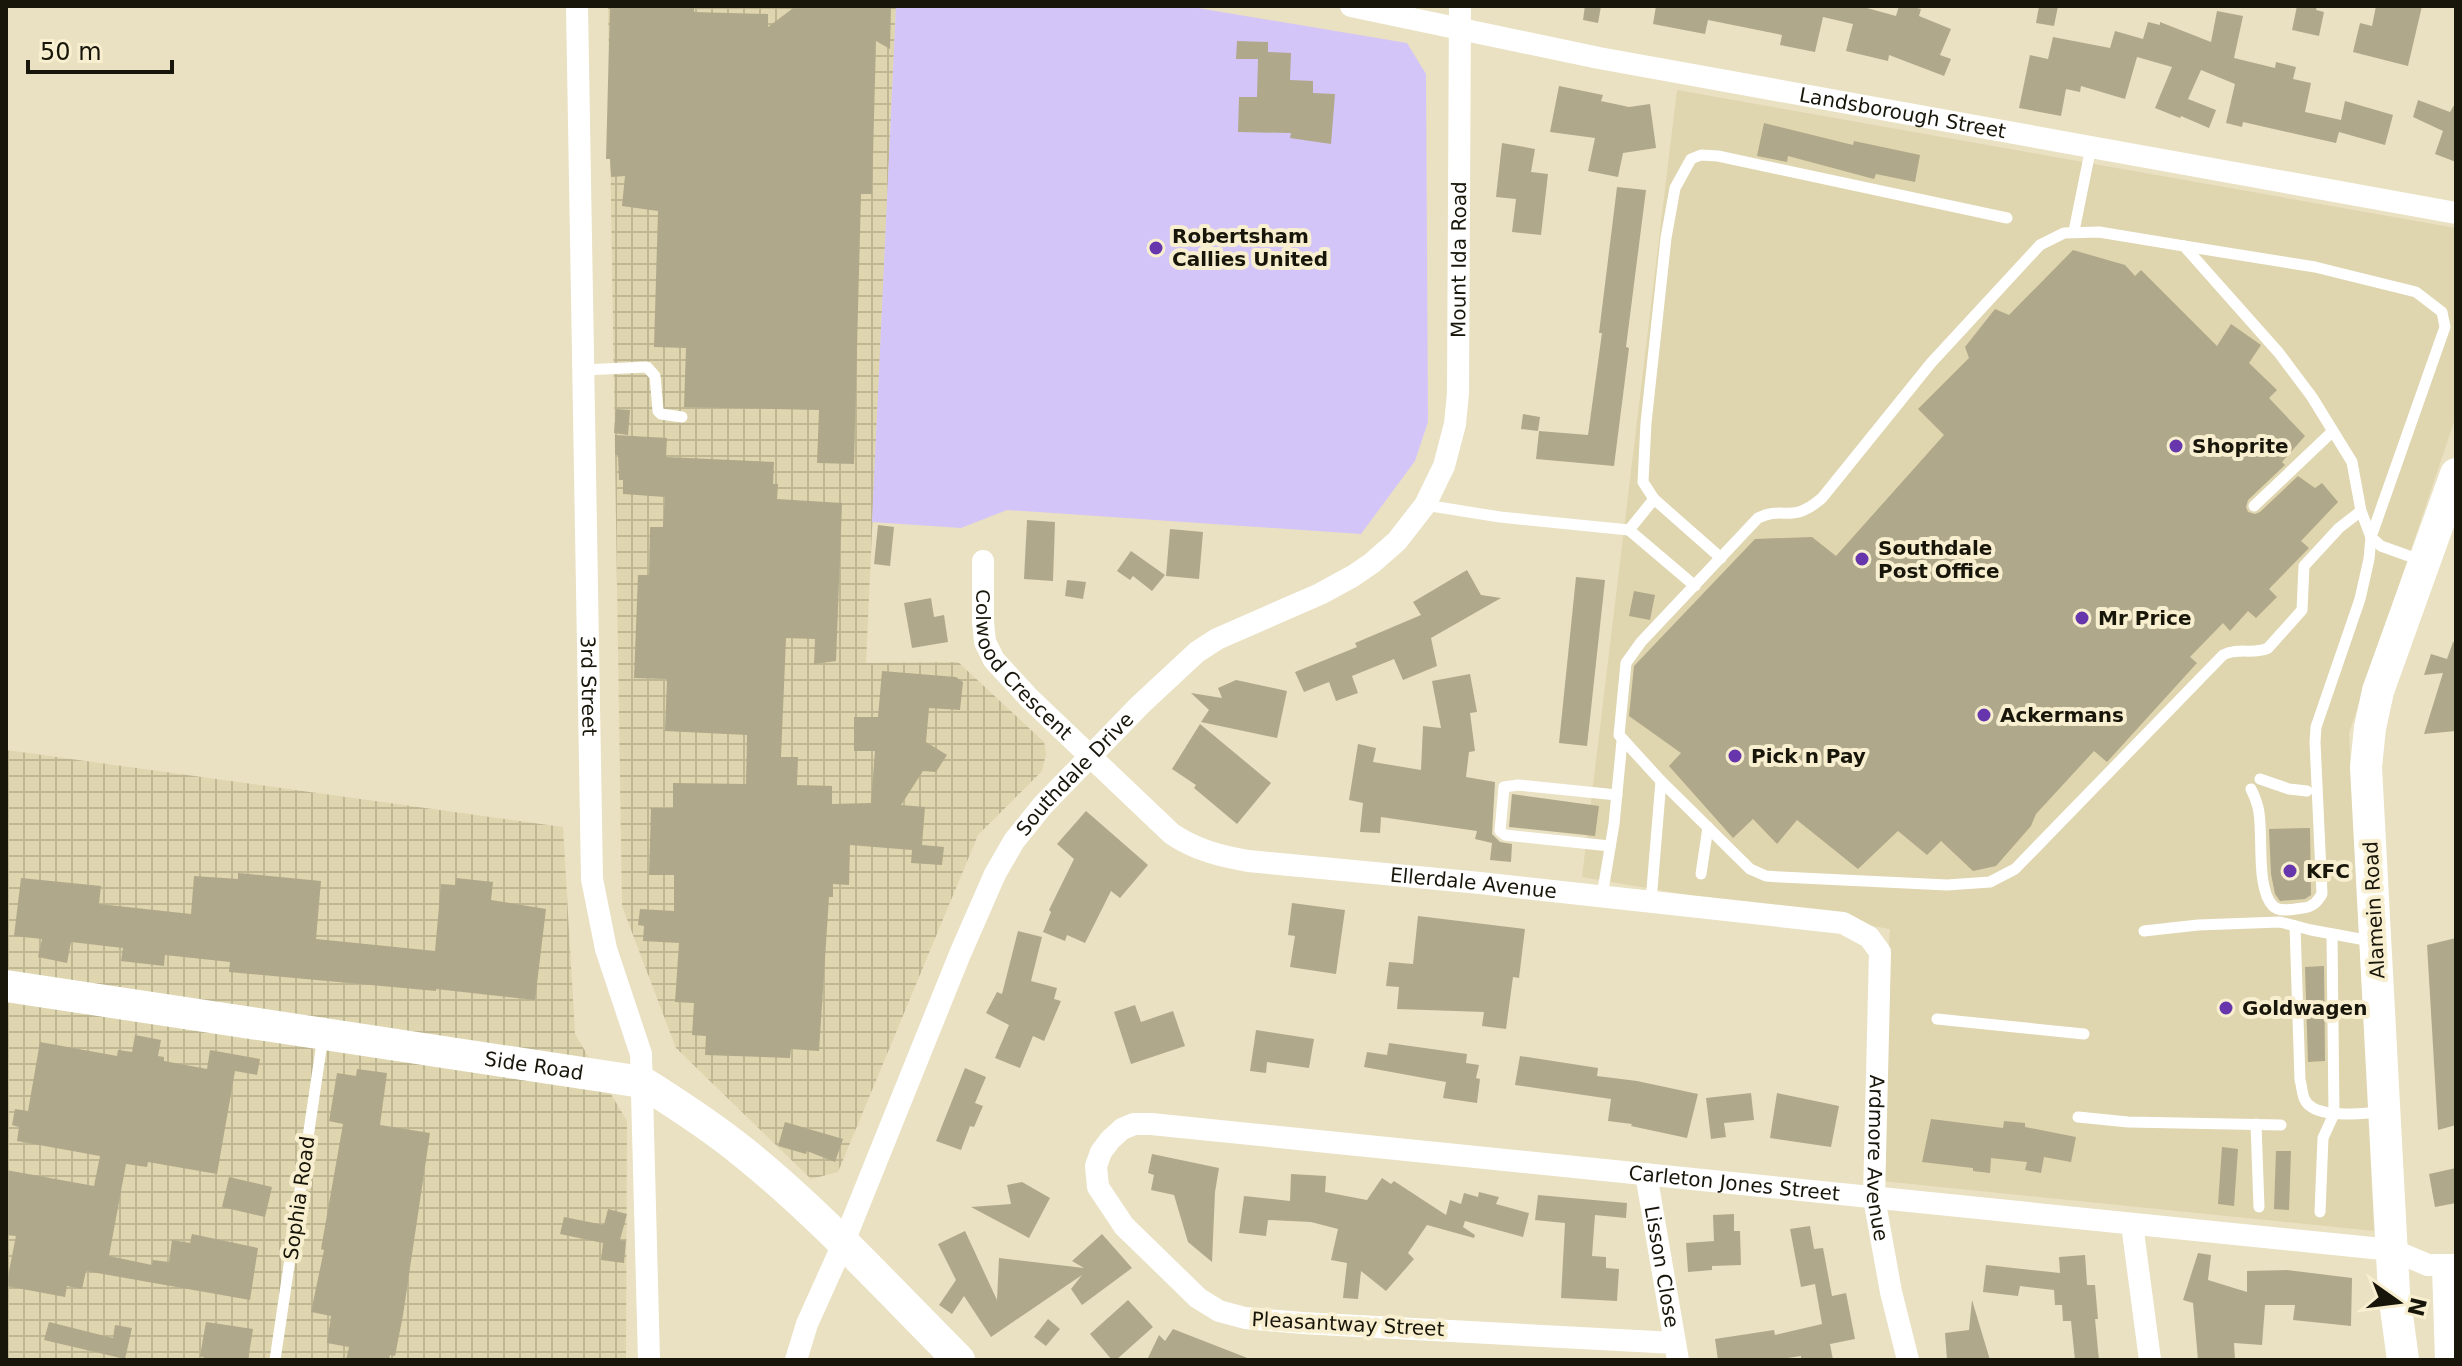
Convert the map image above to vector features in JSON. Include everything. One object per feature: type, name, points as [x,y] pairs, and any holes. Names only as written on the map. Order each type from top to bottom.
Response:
[{"type":"street","name":"3rd Street","points":[[577,6],[592,879],[606,949],[641,1054],[649,1360]]},
{"type":"street","name":"Landsborough Street","points":[[1351,6],[1460,17],[1599,58],[2456,213]]},
{"type":"street","name":"Mount Ida Road","points":[[1425,505],[1449,450],[1458,393],[1460,17]]},
{"type":"street","name":"Alamein Road","points":[[2403,1360],[2397,1333],[2392,1250],[2367,744],[2378,691],[2456,474]]},
{"type":"street","name":"Southdale Drive","points":[[796,1360],[807,1324],[843,1244],[960,954],[995,874],[1029,822],[1091,755],[1197,652],[1217,639],[1353,576],[1387,551],[1425,505]]},
{"type":"street","name":"Colwood Crescent","points":[[983,561],[985,642],[994,660],[1029,698],[1091,755]]},
{"type":"street","name":"Ellerdale Avenue","points":[[1091,755],[1172,834],[1189,845],[1223,857],[1843,923],[1869,937],[1880,952]]},
{"type":"street","name":"Ardmore Avenue","points":[[1880,952],[1874,1198],[1891,1292],[1908,1360]]},
{"type":"street","name":"Side Road","points":[[6,986],[642,1082],[693,1114],[745,1154],[843,1244],[959,1360]]},
{"type":"street","name":"Carleton Jones Street","points":[[1096,1166],[1110,1140],[1122,1129],[1134,1124],[1151,1124],[2392,1250],[2419,1263],[2450,1266]]},
{"type":"street","name":"Pleasantway Street","points":[[1096,1166],[1098,1187],[1124,1226],[1198,1298],[1229,1315],[1676,1352]]},
{"type":"street","name":"Lisson Close","points":[[1646,1174],[1676,1352]]},
{"type":"street","points":[[2132,1224],[2150,1360]]},
{"type":"street","points":[[2446,1360],[2450,1266]]},
{"type":"lane","points":[[2074,231],[2091,147]]},
{"type":"lane","points":[[1721,558],[1654,499],[1643,482],[1646,423],[1668,225],[1675,188],[1691,159],[1701,155],[1718,156],[2007,218]]},
{"type":"lane","points":[[1602,896],[1617,795],[1622,741],[1619,728],[1626,663],[1641,642],[1762,515],[1802,513],[1822,498],[1931,363],[2040,245],[2074,231],[2114,234],[2315,267],[2416,292],[2442,312],[2445,333],[2371,537],[2360,599],[2315,733],[2322,883],[2318,901],[2309,907],[2281,910],[2274,907],[2269,899],[2262,875],[2260,814],[2251,789]]},
{"type":"lane","points":[[2184,246],[2279,353],[2333,431],[2352,462],[2361,511],[2371,537],[2381,546],[2425,562]]},
{"type":"lane","points":[[583,370],[647,367],[655,376],[658,411],[682,417]]},
{"type":"lane","points":[[2254,506],[2333,431]]},
{"type":"lane","points":[[1629,530],[1654,499]]},
{"type":"lane","points":[[1425,505],[1500,517],[1629,530],[1695,586]]},
{"type":"lane","points":[[1622,741],[1750,869],[1766,876],[1947,885],[1990,882],[2015,869],[2223,655],[2233,651],[2265,650],[2286,631],[2302,610],[2304,566],[2339,528],[2361,511]]},
{"type":"lane","points":[[2260,779],[2289,789],[2307,791]]},
{"type":"lane","points":[[1651,901],[1661,781]]},
{"type":"lane","points":[[1610,846],[1505,835],[1500,831],[1502,795],[1504,787],[1518,785],[1617,795]]},
{"type":"lane","points":[[1701,874],[1708,827]]},
{"type":"lane","points":[[2144,931],[2198,925],[2280,922],[2376,942]]},
{"type":"lane","points":[[2295,926],[2300,1080],[2305,1101],[2314,1109],[2334,1114],[2385,1112]]},
{"type":"lane","points":[[2320,1212],[2323,1138],[2334,1114],[2332,934]]},
{"type":"lane","points":[[1937,1019],[2084,1034]]},
{"type":"lane","name":"Sophia Road","points":[[275,1360],[323,1035]]},
{"type":"lane","points":[[2078,1117],[2128,1122],[2281,1125]]},
{"type":"lane","points":[[2256,1124],[2259,1207]]},
{"type":"shaded area","points":[[608,6],[896,6],[866,663],[958,662],[1044,742],[1046,754],[1042,771],[978,835],[838,1172],[811,1179],[676,1048],[622,906]]},
{"type":"shaded area","name":"Robertsham Callies United","points":[[896,6],[1186,6],[1407,43],[1426,74],[1428,422],[1415,461],[1361,534],[1007,510],[961,528],[872,522]]},
{"type":"shaded area","points":[[1677,90],[2456,228],[2456,416],[2349,733],[2374,1231],[1872,1180],[1890,929],[1582,877]]},
{"type":"shaded area","points":[[6,750],[563,827],[575,1034],[627,1121],[626,1360],[6,1360]]},
{"type":"building","points":[[610,6],[694,6],[694,12],[768,14],[768,27],[796,6],[891,6],[890,49],[876,41],[872,194],[861,194],[854,464],[817,463],[819,410],[684,407],[686,348],[654,347],[658,211],[622,206],[625,176],[611,177],[610,159],[606,159]]},
{"type":"building","points":[[1585,6],[1601,6],[1598,23],[1583,20]]},
{"type":"building","points":[[1656,6],[1868,6],[1896,16],[1899,6],[1909,6],[1921,9],[1919,16],[1951,29],[1940,55],[1951,59],[1944,76],[1889,55],[1888,61],[1846,51],[1853,24],[1823,17],[1815,52],[1780,45],[1782,35],[1708,20],[1705,34],[1653,24]]},
{"type":"building","points":[[2039,6],[2058,6],[2054,26],[2036,23]]},
{"type":"building","points":[[2297,6],[2317,6],[2316,10],[2324,12],[2319,36],[2292,30]]},
{"type":"building","points":[[2376,6],[2422,6],[2408,66],[2353,52],[2360,23],[2372,26]]},
{"type":"building","points":[[2217,11],[2243,16],[2234,58],[2275,68],[2276,62],[2296,67],[2293,79],[2311,83],[2305,112],[2341,120],[2345,101],[2393,115],[2385,145],[2339,132],[2336,143],[2243,122],[2242,127],[2226,123],[2235,84],[2201,70],[2188,99],[2216,110],[2209,128],[2180,118],[2155,108],[2172,67],[2137,57],[2125,99],[2081,86],[2080,92],[2066,89],[2061,116],[2019,108],[2030,55],[2048,59],[2053,37],[2110,48],[2115,31],[2143,39],[2148,22],[2160,25],[2160,22],[2211,42]]},
{"type":"building","points":[[1237,41],[1268,42],[1268,52],[1291,53],[1290,80],[1313,81],[1313,93],[1335,94],[1331,144],[1290,138],[1291,133],[1238,132],[1239,97],[1257,97],[1258,59],[1236,59]]},
{"type":"building","points":[[1559,86],[1603,95],[1601,101],[1629,107],[1650,104],[1656,148],[1623,153],[1618,177],[1588,171],[1595,138],[1550,132]]},
{"type":"building","points":[[2418,100],[2450,112],[2456,102],[2456,162],[2435,154],[2443,131],[2413,117]]},
{"type":"building","points":[[1764,123],[1853,145],[1854,141],[1920,155],[1915,182],[1876,174],[1874,179],[1788,156],[1787,162],[1757,156]]},
{"type":"building","points":[[1502,143],[1535,149],[1531,172],[1548,174],[1541,235],[1512,232],[1516,199],[1496,197]]},
{"type":"building","points":[[1617,187],[1646,190],[1614,466],[1536,459],[1539,431],[1588,435]]},
{"type":"building","points":[[2073,250],[2125,265],[2135,276],[2141,270],[2217,346],[2231,324],[2261,345],[2249,363],[2277,390],[2269,398],[2305,436],[2282,462],[2285,465],[2248,500],[2248,512],[2260,512],[2298,476],[2315,488],[2322,483],[2338,502],[2301,541],[2309,548],[2269,589],[2277,597],[2256,618],[2248,611],[2230,631],[2223,623],[2190,657],[2197,663],[2107,762],[2094,751],[2036,814],[2031,826],[1996,866],[1973,871],[1941,841],[1927,855],[1898,831],[1858,869],[1797,820],[1777,844],[1753,819],[1733,838],[1669,766],[1681,753],[1629,716],[1634,666],[1755,539],[1812,537],[1836,556],[1944,435],[1918,409],[1969,358],[1965,347],[1995,309],[2009,315]]},
{"type":"building","points":[[616,409],[630,410],[628,435],[614,433]]},
{"type":"building","points":[[1523,414],[1540,417],[1538,431],[1521,429]]},
{"type":"building","points":[[615,435],[667,438],[666,457],[774,462],[773,484],[778,484],[777,499],[842,503],[836,661],[814,664],[815,639],[786,638],[781,757],[798,757],[797,785],[832,786],[832,804],[871,803],[875,751],[854,751],[854,717],[878,717],[882,671],[956,677],[963,682],[960,710],[929,708],[926,742],[947,755],[936,772],[923,771],[901,805],[925,807],[922,845],[944,847],[942,865],[911,863],[912,850],[850,845],[849,885],[833,884],[833,897],[829,897],[819,1051],[791,1049],[790,1058],[705,1055],[706,1036],[692,1035],[694,1003],[675,1002],[679,943],[643,941],[644,926],[638,925],[640,909],[674,911],[674,875],[649,875],[651,808],[673,808],[673,783],[746,784],[747,735],[665,731],[667,679],[634,678],[638,575],[649,575],[650,527],[663,527],[665,497],[623,494],[618,455],[615,455]]},
{"type":"building","points":[[1027,520],[1055,522],[1053,581],[1024,579]]},
{"type":"building","points":[[878,525],[894,527],[890,566],[874,564]]},
{"type":"building","points":[[1170,529],[1203,532],[1199,579],[1166,576]]},
{"type":"building","points":[[1131,551],[1165,575],[1152,591],[1133,576],[1130,580],[1117,571]]},
{"type":"building","points":[[1467,570],[1481,595],[1501,598],[1431,638],[1437,666],[1403,680],[1394,659],[1352,676],[1358,693],[1336,701],[1329,682],[1304,692],[1295,672],[1357,647],[1355,643],[1421,615],[1413,602]]},
{"type":"building","points":[[1576,577],[1605,580],[1587,746],[1559,743]]},
{"type":"building","points":[[1067,580],[1086,582],[1083,599],[1065,596]]},
{"type":"building","points":[[1634,591],[1655,595],[1650,620],[1629,616]]},
{"type":"building","points":[[931,598],[934,617],[944,615],[948,642],[912,648],[904,603]]},
{"type":"building","points":[[2453,642],[2456,642],[2456,731],[2424,734],[2443,673],[2424,675],[2431,654],[2447,659]]},
{"type":"building","points":[[1470,674],[1477,712],[1470,713],[1475,751],[1469,752],[1466,777],[1495,782],[1492,834],[1500,842],[1512,844],[1511,862],[1490,860],[1492,843],[1475,839],[1477,831],[1381,817],[1380,833],[1360,832],[1363,803],[1349,800],[1358,744],[1376,748],[1373,762],[1421,770],[1423,726],[1441,728],[1432,681]]},
{"type":"building","points":[[1236,680],[1287,691],[1277,738],[1201,722],[1209,710],[1191,693],[1222,698],[1218,688]]},
{"type":"building","points":[[1200,724],[1271,783],[1237,824],[1194,788],[1196,785],[1172,769]]},
{"type":"building","points":[[1512,794],[1599,806],[1595,836],[1509,827]]},
{"type":"building","points":[[1086,811],[1148,865],[1120,898],[1111,891],[1085,943],[1067,935],[1065,941],[1043,932],[1051,912],[1049,910],[1074,859],[1057,844]]},
{"type":"building","name":"KFC","points":[[2310,828],[2311,895],[2305,899],[2280,901],[2275,894],[2271,874],[2269,829]]},
{"type":"building","points":[[238,873],[321,881],[316,939],[435,951],[441,884],[455,885],[456,878],[493,882],[491,900],[546,909],[535,1000],[229,972],[230,962],[165,955],[164,966],[121,961],[123,948],[71,942],[67,963],[38,957],[42,939],[14,936],[21,878],[101,886],[99,904],[191,914],[194,876],[238,879]]},
{"type":"building","points":[[1292,903],[1345,910],[1336,974],[1290,967],[1295,936],[1288,935]]},
{"type":"building","points":[[1418,916],[1525,929],[1519,978],[1513,977],[1506,1029],[1482,1026],[1484,1012],[1397,1009],[1399,987],[1386,986],[1389,962],[1413,964]]},
{"type":"building","points":[[1018,931],[1042,937],[1031,981],[1057,988],[1054,999],[1061,1001],[1044,1041],[1033,1036],[1020,1068],[995,1058],[1009,1025],[986,1013],[997,992],[1002,994]]},
{"type":"building","points":[[2456,938],[2456,1125],[2438,1130],[2427,945]]},
{"type":"building","points":[[2324,966],[2325,1061],[2308,1062],[2305,967]]},
{"type":"building","points":[[1135,1005],[1141,1022],[1173,1011],[1185,1046],[1131,1064],[1114,1012]]},
{"type":"building","points":[[1256,1030],[1314,1039],[1309,1068],[1267,1062],[1266,1073],[1250,1071]]},
{"type":"building","points":[[135,1035],[161,1040],[158,1056],[164,1057],[164,1061],[207,1069],[210,1050],[260,1059],[257,1075],[235,1071],[217,1174],[148,1162],[147,1167],[126,1164],[109,1256],[152,1265],[153,1260],[169,1262],[172,1240],[190,1243],[192,1234],[258,1248],[250,1300],[86,1271],[82,1289],[67,1286],[65,1297],[6,1286],[16,1236],[6,1235],[6,1170],[94,1186],[100,1156],[17,1141],[19,1127],[12,1125],[15,1109],[28,1111],[40,1042],[117,1056],[118,1050],[132,1052]]},
{"type":"building","points":[[1389,1043],[1467,1054],[1466,1063],[1479,1065],[1477,1103],[1443,1098],[1446,1082],[1364,1067],[1367,1052],[1387,1055]]},
{"type":"building","points":[[1520,1056],[1598,1068],[1597,1076],[1698,1094],[1687,1138],[1608,1121],[1611,1099],[1515,1085]]},
{"type":"building","points":[[965,1068],[986,1077],[975,1103],[983,1106],[974,1127],[970,1126],[961,1150],[936,1141]]},
{"type":"building","points":[[357,1069],[387,1073],[380,1125],[430,1133],[403,1315],[395,1356],[390,1355],[389,1360],[346,1360],[349,1347],[327,1343],[331,1316],[311,1312],[324,1250],[321,1249],[343,1124],[329,1121],[337,1073],[356,1076]]},
{"type":"building","points":[[1751,1093],[1754,1120],[1724,1123],[1726,1137],[1711,1139],[1706,1098]]},
{"type":"building","points":[[1777,1093],[1839,1106],[1831,1147],[1770,1138]]},
{"type":"building","points":[[1931,1119],[2003,1128],[2004,1121],[2025,1123],[2025,1127],[2076,1137],[2071,1162],[2044,1157],[2041,1173],[2025,1170],[2027,1162],[1991,1158],[1990,1173],[1922,1162]]},
{"type":"building","points":[[785,1122],[843,1139],[835,1162],[807,1151],[806,1154],[778,1146]]},
{"type":"building","points":[[2222,1147],[2238,1149],[2234,1206],[2218,1204]]},
{"type":"building","points":[[2276,1151],[2291,1151],[2289,1210],[2274,1209]]},
{"type":"building","points":[[1152,1154],[1219,1168],[1212,1262],[1188,1242],[1174,1195],[1151,1190],[1154,1175],[1148,1173]]},
{"type":"building","points":[[2456,1168],[2456,1203],[2435,1207],[2429,1174]]},
{"type":"building","points":[[1291,1174],[1326,1176],[1325,1192],[1367,1200],[1382,1178],[1391,1184],[1394,1181],[1446,1215],[1450,1200],[1461,1204],[1464,1193],[1478,1197],[1479,1192],[1499,1197],[1496,1204],[1529,1213],[1523,1237],[1465,1221],[1463,1227],[1475,1235],[1474,1238],[1427,1225],[1408,1253],[1414,1259],[1386,1291],[1361,1271],[1358,1299],[1343,1298],[1347,1263],[1331,1260],[1338,1229],[1311,1222],[1268,1220],[1266,1236],[1239,1233],[1244,1196],[1290,1201]]},
{"type":"building","points":[[229,1177],[272,1187],[265,1217],[222,1207]]},
{"type":"building","points":[[1022,1182],[1050,1198],[1029,1238],[971,1207],[1011,1204],[1007,1185]]},
{"type":"building","points":[[1538,1195],[1627,1203],[1626,1218],[1595,1215],[1592,1256],[1606,1257],[1606,1268],[1619,1269],[1617,1301],[1561,1298],[1565,1223],[1535,1220]]},
{"type":"building","points":[[608,1209],[627,1214],[620,1240],[626,1241],[624,1263],[601,1260],[603,1243],[560,1234],[564,1217],[604,1225]]},
{"type":"building","points":[[1734,1214],[1734,1231],[1740,1231],[1741,1265],[1712,1266],[1712,1270],[1688,1272],[1686,1243],[1714,1241],[1713,1215]]},
{"type":"building","points":[[1810,1226],[1814,1249],[1823,1248],[1832,1296],[1846,1293],[1855,1339],[1830,1344],[1833,1360],[1801,1360],[1801,1356],[1775,1360],[1718,1360],[1715,1339],[1774,1330],[1775,1335],[1822,1324],[1815,1284],[1801,1287],[1790,1229]]},
{"type":"building","points":[[965,1231],[997,1300],[999,1258],[1084,1268],[1072,1261],[1102,1234],[1132,1268],[1082,1305],[1071,1289],[1082,1275],[991,1337],[964,1296],[952,1314],[939,1305],[956,1280],[938,1244]]},
{"type":"building","points":[[2198,1253],[2211,1255],[2208,1280],[2247,1292],[2247,1271],[2287,1270],[2352,1278],[2351,1326],[2293,1320],[2295,1305],[2265,1305],[2262,1345],[2234,1343],[2235,1360],[2198,1360],[2193,1303],[2183,1300]]},
{"type":"building","points":[[2085,1255],[2087,1285],[2095,1285],[2099,1360],[2075,1360],[2071,1321],[2063,1321],[2062,1305],[2055,1305],[2054,1290],[2020,1286],[2018,1296],[1983,1292],[1986,1265],[2060,1273],[2059,1257]]},
{"type":"building","points":[[1128,1300],[1153,1327],[1116,1360],[1112,1360],[1090,1334]]},
{"type":"building","points":[[1972,1300],[1990,1360],[1947,1360],[1945,1333],[1969,1330]]},
{"type":"building","points":[[1048,1319],[1060,1329],[1046,1346],[1034,1337]]},
{"type":"building","points":[[49,1322],[113,1338],[115,1325],[132,1328],[125,1359],[44,1340]]},
{"type":"building","points":[[206,1322],[253,1329],[248,1360],[209,1360],[200,1356]]},
{"type":"building","points":[[1173,1329],[1250,1359],[1147,1360],[1159,1335],[1165,1341]]},
{"type":"place","name":"Robertsham Callies United","points":[[1156,248]]},
{"type":"place","name":"Shoprite","points":[[2176,446]]},
{"type":"place","name":"Southdale Post Office","points":[[1862,559]]},
{"type":"place","name":"Mr Price","points":[[2082,618]]},
{"type":"place","name":"Ackermans","points":[[1984,715]]},
{"type":"place","name":"Pick n Pay","points":[[1735,756]]},
{"type":"place","name":"KFC","points":[[2290,871]]},
{"type":"place","name":"Goldwagen","points":[[2226,1008]]}]
